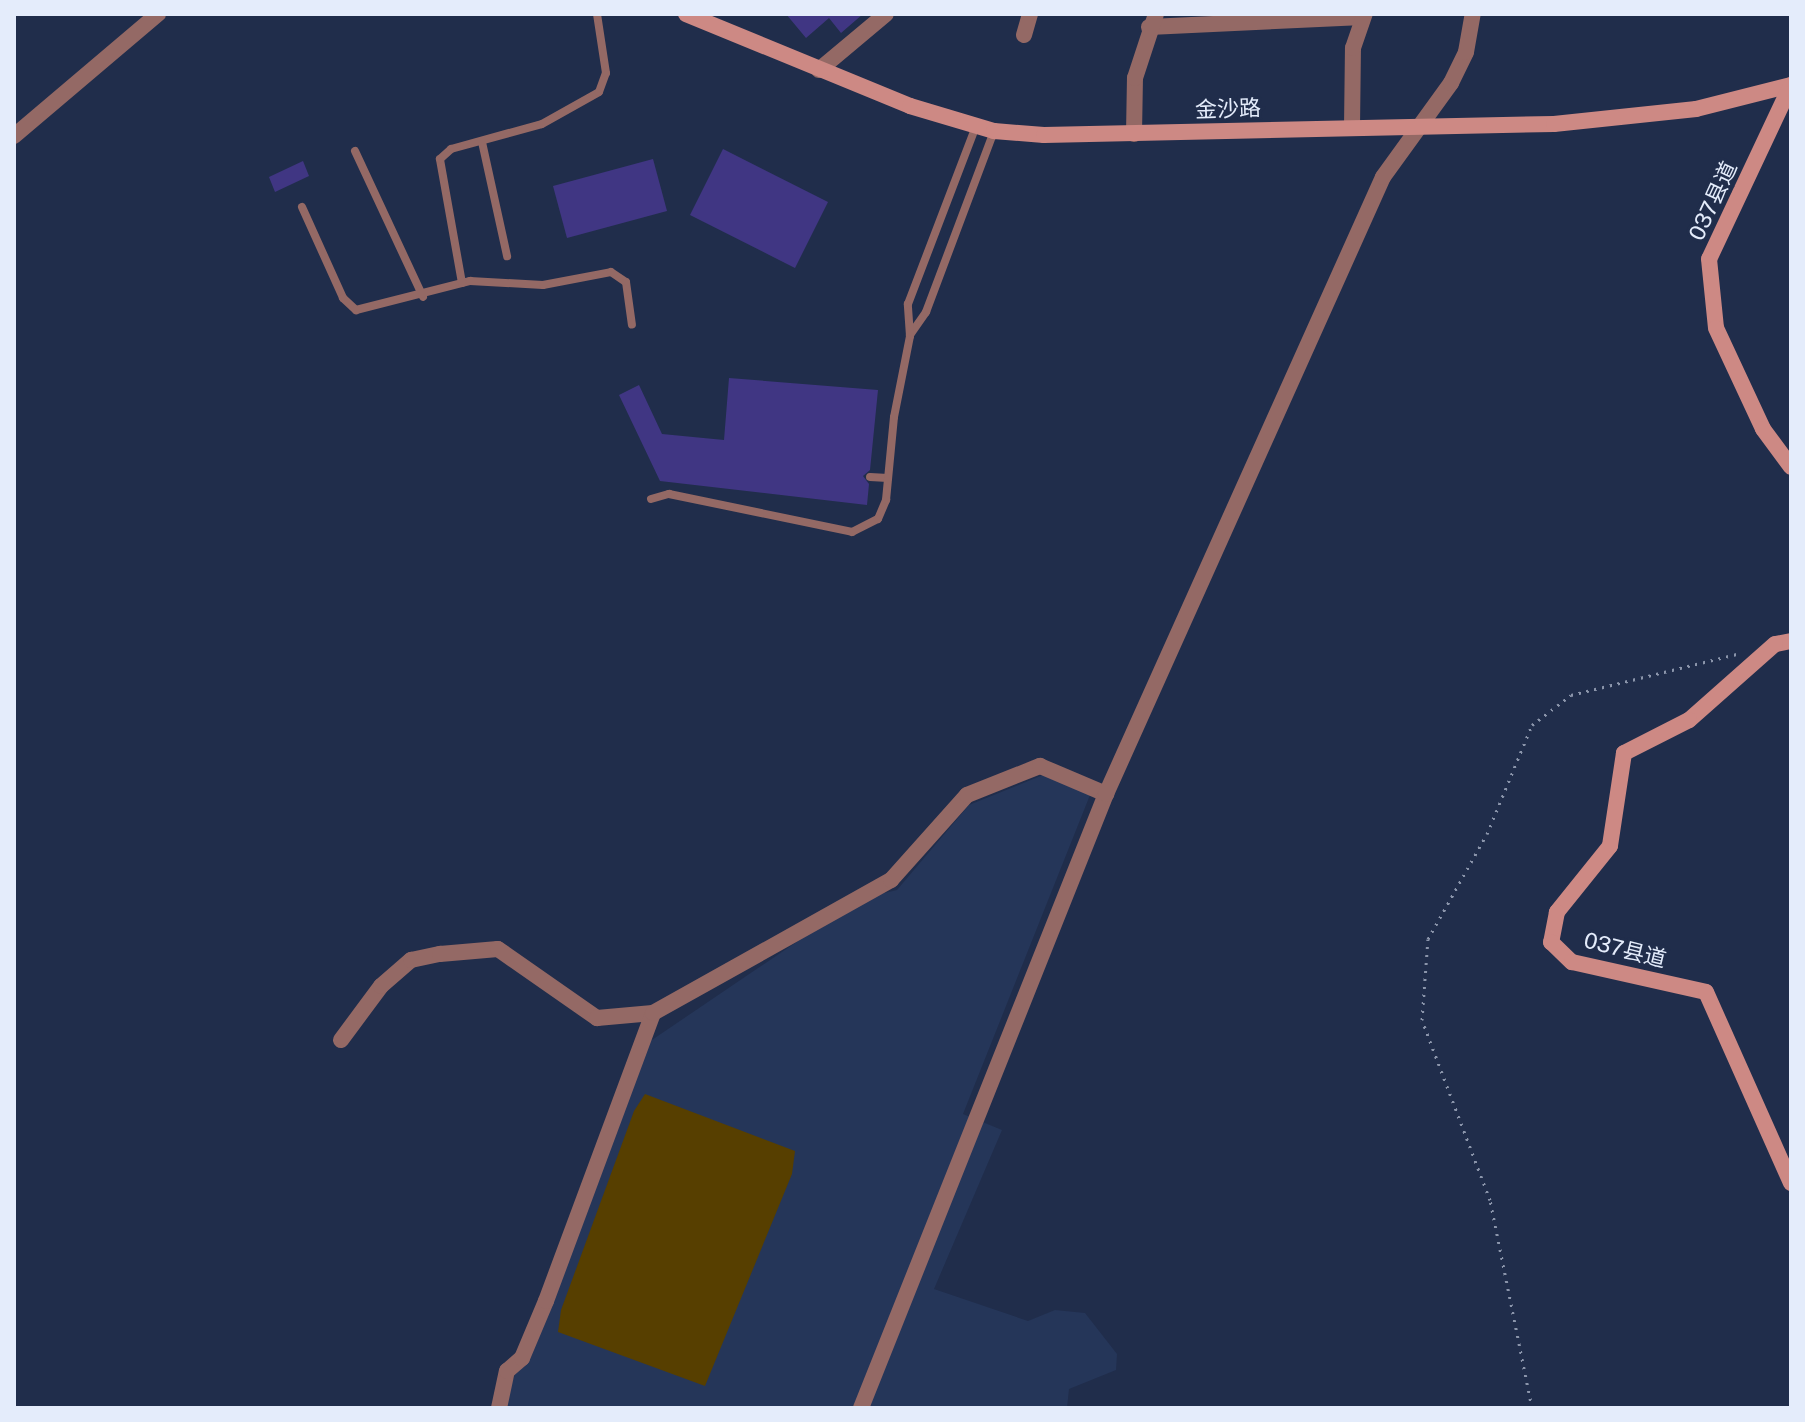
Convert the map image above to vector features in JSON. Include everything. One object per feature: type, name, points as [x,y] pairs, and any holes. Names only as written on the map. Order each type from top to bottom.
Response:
[{"type":"street","points":[[14,136],[158,14]]},
{"type":"street","name":"金沙路","points":[[686,14],[819,70],[994,131],[1134,134],[1554,124],[1696,109],[1791,85]]},
{"type":"street","points":[[819,70],[886,14]]},
{"type":"street","points":[[1024,35],[1030,14]]},
{"type":"street","points":[[861,1408],[1106,794],[1383,177],[1456,73],[1466,52],[1473,14]]},
{"type":"street","points":[[1134,134],[1135,78],[1153,21],[1364,15],[1353,48],[1352,127]]},
{"type":"street","name":"037县道","points":[[1791,85],[1709,259],[1716,328],[1763,429],[1791,467]]},
{"type":"street","name":"037县道","points":[[1791,641],[1775,644],[1689,720],[1624,753],[1610,846],[1557,912],[1551,942],[1572,962],[1706,992],[1791,1183]]},
{"type":"street","points":[[341,1040],[411,960],[440,954],[498,949],[597,1018],[653,1013],[891,880],[967,795],[1040,766],[1106,794]]},
{"type":"street","points":[[499,1408],[507,1371],[522,1358],[546,1301],[653,1013]]},
{"type":"lane","points":[[462,283],[438,162],[448,150],[542,124],[599,92],[606,73],[597,14]]},
{"type":"lane","points":[[651,499],[669,494],[852,532],[878,519],[888,478],[910,336],[908,304],[976,126]]},
{"type":"lane","points":[[910,336],[926,312],[994,131]]},
{"type":"lane","points":[[482,142],[507,256]]},
{"type":"lane","points":[[355,151],[423,297]]},
{"type":"lane","points":[[302,207],[351,307],[362,311],[423,297],[462,283],[543,285],[611,272],[626,282],[632,325]]},
{"type":"lane","points":[[870,477],[888,478]]},
{"type":"path","points":[[1532,1408],[1490,1200],[1422,1020],[1428,939],[1487,834],[1532,725],[1571,695],[1744,652]]},
{"type":"shaded area","points":[[1043,775],[1090,795],[963,1114],[1002,1130],[934,1289],[1028,1321],[1055,1310],[1085,1313],[1117,1354],[1116,1370],[1069,1389],[1067,1408],[502,1408],[643,1046],[860,899],[897,890],[969,805]]},
{"type":"shaded area","points":[[645,1094],[795,1151],[792,1174],[705,1386],[558,1332],[561,1310],[634,1111]]},
{"type":"building","points":[[786,14],[863,14],[841,33],[829,18],[806,38]]},
{"type":"building","points":[[723,149],[828,202],[795,268],[690,215]]},
{"type":"building","points":[[653,159],[667,211],[567,238],[553,186]]},
{"type":"building","points":[[303,161],[309,176],[275,192],[269,177]]},
{"type":"building","points":[[729,378],[878,390],[870,470],[863,476],[869,484],[867,505],[660,481],[619,395],[639,385],[662,434],[724,440]]}]
